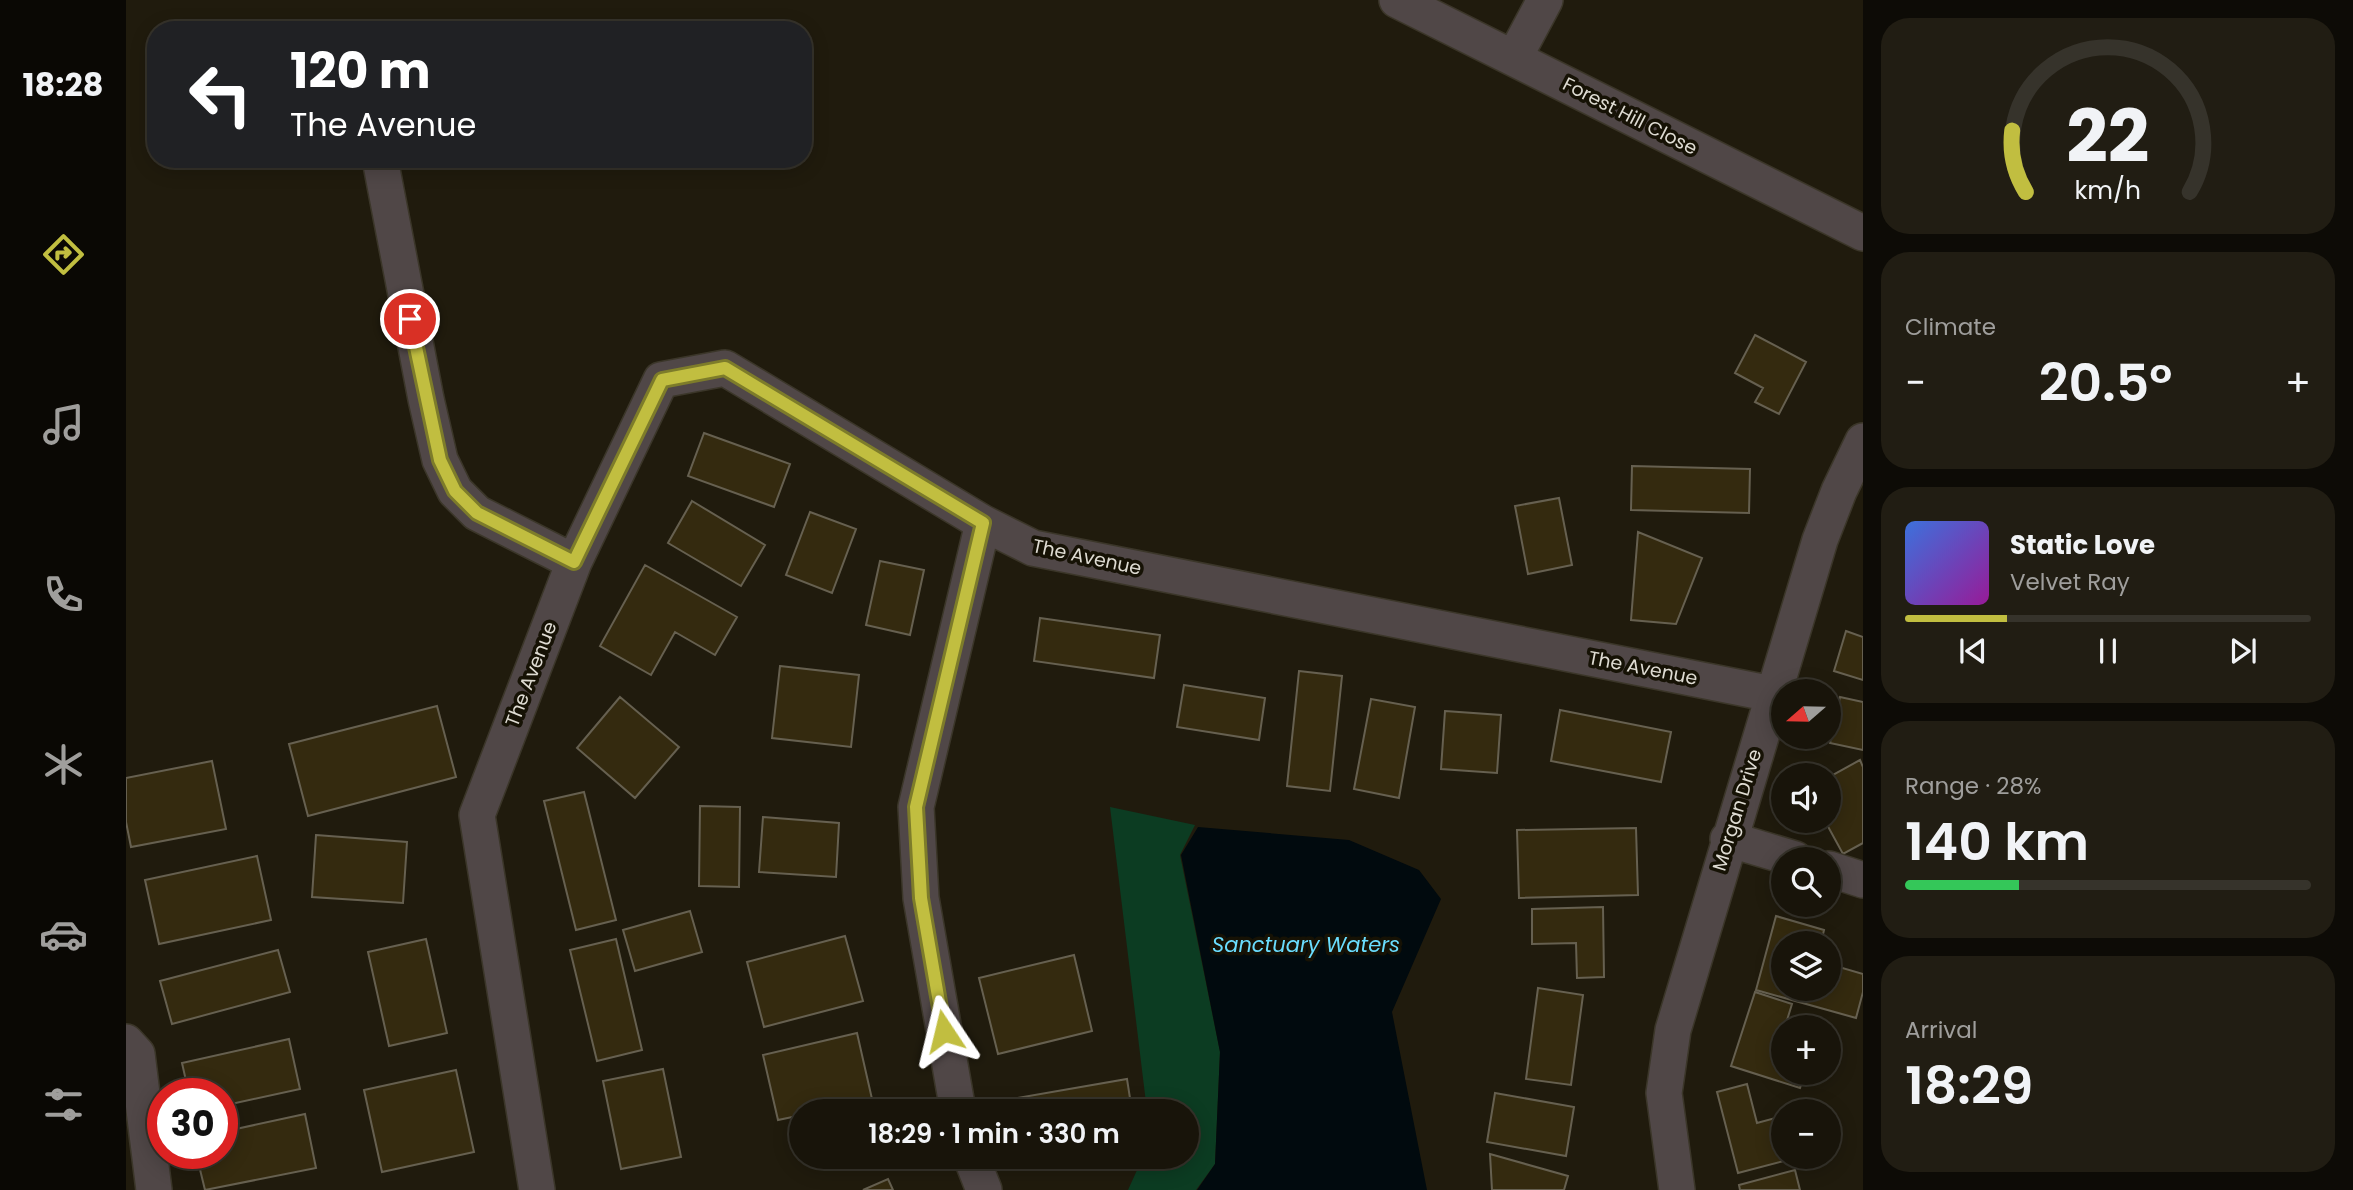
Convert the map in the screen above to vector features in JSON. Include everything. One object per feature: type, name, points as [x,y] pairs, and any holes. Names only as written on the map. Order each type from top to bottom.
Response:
[{"type":"street","name":"Forest Hill Close","points":[[1398,0],[1863,233]]},
{"type":"street","points":[[1514,58],[1545,0]]},
{"type":"street","points":[[382,168],[426,399],[440,460],[455,491],[477,513],[574,562]]},
{"type":"street","name":"The Avenue","points":[[537,1190],[477,815],[574,562],[662,380],[725,368],[983,523],[1032,548],[1771,694]]},
{"type":"street","name":"Morgan Drive","points":[[1777,679],[1820,540],[1863,441]]},
{"type":"street","points":[[956,1099],[921,898],[916,807],[983,523]]},
{"type":"street","name":"Morgan Drive","points":[[1678,1190],[1664,1093],[1673,1030],[1771,697]]},
{"type":"street","points":[[1728,839],[1771,852]]},
{"type":"street","points":[[1841,873],[1863,880]]},
{"type":"street","points":[[126,1042],[137,1054],[154,1190]]},
{"type":"street","points":[[976,1169],[984,1190]]},
{"type":"green space","points":[[1110,807],[1195,825],[1180,855],[1220,1052],[1215,1164],[1196,1190],[1128,1190],[1138,1169],[1199,1169],[1199,1099],[1146,1099]]},
{"type":"water","name":"Sanctuary Waters","points":[[1198,827],[1349,840],[1419,870],[1441,899],[1392,1012],[1427,1190],[1197,1190],[1215,1164],[1220,1052],[1181,855]]},
{"type":"building","points":[[1755,335],[1806,362],[1779,414],[1755,402],[1763,388],[1735,373]]},
{"type":"building","points":[[704,433],[790,464],[774,507],[688,476]]},
{"type":"building","points":[[1632,466],[1750,469],[1749,513],[1631,510]]},
{"type":"building","points":[[1559,498],[1572,565],[1528,574],[1515,506]]},
{"type":"building","points":[[692,501],[765,545],[741,586],[668,543]]},
{"type":"building","points":[[810,512],[856,529],[832,593],[786,575]]},
{"type":"building","points":[[1638,532],[1702,558],[1676,624],[1631,620]]},
{"type":"building","points":[[880,561],[924,570],[910,635],[866,625]]},
{"type":"building","points":[[645,565],[737,617],[715,655],[675,632],[651,675],[600,646]]},
{"type":"building","points":[[1040,618],[1160,635],[1154,678],[1034,661]]},
{"type":"building","points":[[1846,631],[1863,637],[1863,680],[1834,671]]},
{"type":"building","points":[[780,666],[859,675],[851,747],[772,738]]},
{"type":"building","points":[[1299,671],[1342,676],[1330,791],[1287,786]]},
{"type":"building","points":[[1184,685],[1265,698],[1259,740],[1177,727]]},
{"type":"building","points":[[620,697],[679,747],[635,798],[577,748]]},
{"type":"building","points":[[1841,697],[1863,702],[1863,750],[1841,745]]},
{"type":"building","points":[[1371,699],[1415,707],[1399,798],[1354,789]]},
{"type":"building","points":[[437,706],[456,777],[308,816],[289,744]]},
{"type":"building","points":[[1560,710],[1671,732],[1661,782],[1551,761]]},
{"type":"building","points":[[1445,711],[1501,715],[1497,773],[1441,769]]},
{"type":"building","points":[[1860,760],[1863,767],[1863,843],[1843,854],[1832,833],[1841,833],[1841,770]]},
{"type":"building","points":[[212,761],[226,829],[131,847],[126,822],[126,778]]},
{"type":"building","points":[[584,792],[616,920],[576,930],[544,801]]},
{"type":"building","points":[[700,806],[740,807],[739,887],[699,886]]},
{"type":"building","points":[[763,817],[839,823],[836,877],[759,872]]},
{"type":"building","points":[[1636,828],[1638,895],[1519,898],[1517,830]]},
{"type":"building","points":[[316,835],[407,842],[403,903],[312,897]]},
{"type":"building","points":[[257,856],[271,920],[159,944],[145,880]]},
{"type":"building","points":[[1603,907],[1604,977],[1577,978],[1576,943],[1532,944],[1532,909]]},
{"type":"building","points":[[690,911],[702,952],[635,971],[623,930]]},
{"type":"building","points":[[1776,917],[1824,930],[1824,931],[1772,931]]},
{"type":"building","points":[[1771,934],[1771,994],[1756,990]]},
{"type":"building","points":[[845,936],[863,1001],[764,1027],[747,962]]},
{"type":"building","points":[[426,939],[447,1033],[389,1046],[368,952]]},
{"type":"building","points":[[616,939],[642,1050],[597,1061],[570,950]]},
{"type":"building","points":[[278,950],[290,992],[172,1024],[160,981]]},
{"type":"building","points":[[1074,955],[1092,1031],[998,1054],[979,978]]},
{"type":"building","points":[[1841,968],[1863,974],[1863,992],[1856,1018],[1795,1001],[1841,1001]]},
{"type":"building","points":[[1538,988],[1583,995],[1571,1085],[1526,1079]]},
{"type":"building","points":[[1755,992],[1771,997],[1771,1001],[1792,1004],[1789,1015],[1771,1015],[1771,1079],[1731,1066]]},
{"type":"building","points":[[857,1033],[872,1099],[789,1099],[789,1118],[778,1120],[763,1055]]},
{"type":"building","points":[[289,1039],[300,1089],[238,1103],[238,1078],[185,1078],[182,1063]]},
{"type":"building","points":[[663,1069],[681,1157],[621,1169],[603,1081]]},
{"type":"building","points":[[456,1070],[474,1152],[382,1172],[364,1090]]},
{"type":"building","points":[[1127,1079],[1130,1099],[1012,1099]]},
{"type":"building","points":[[1747,1084],[1757,1123],[1771,1119],[1771,1164],[1738,1173],[1717,1092]]},
{"type":"building","points":[[1495,1093],[1574,1107],[1566,1156],[1487,1142]]},
{"type":"building","points":[[305,1114],[316,1168],[205,1190],[200,1169],[238,1169],[238,1129]]},
{"type":"building","points":[[1490,1154],[1568,1176],[1564,1190],[1492,1190]]},
{"type":"building","points":[[1795,1170],[1800,1190],[1740,1190],[1739,1185]]},
{"type":"building","points":[[888,1179],[893,1190],[863,1190]]},
{"type":"route","points":[[410,319],[440,460],[455,491],[477,513],[574,562],[662,380],[725,368],[983,523],[916,807],[921,898],[944,1031]]}]
